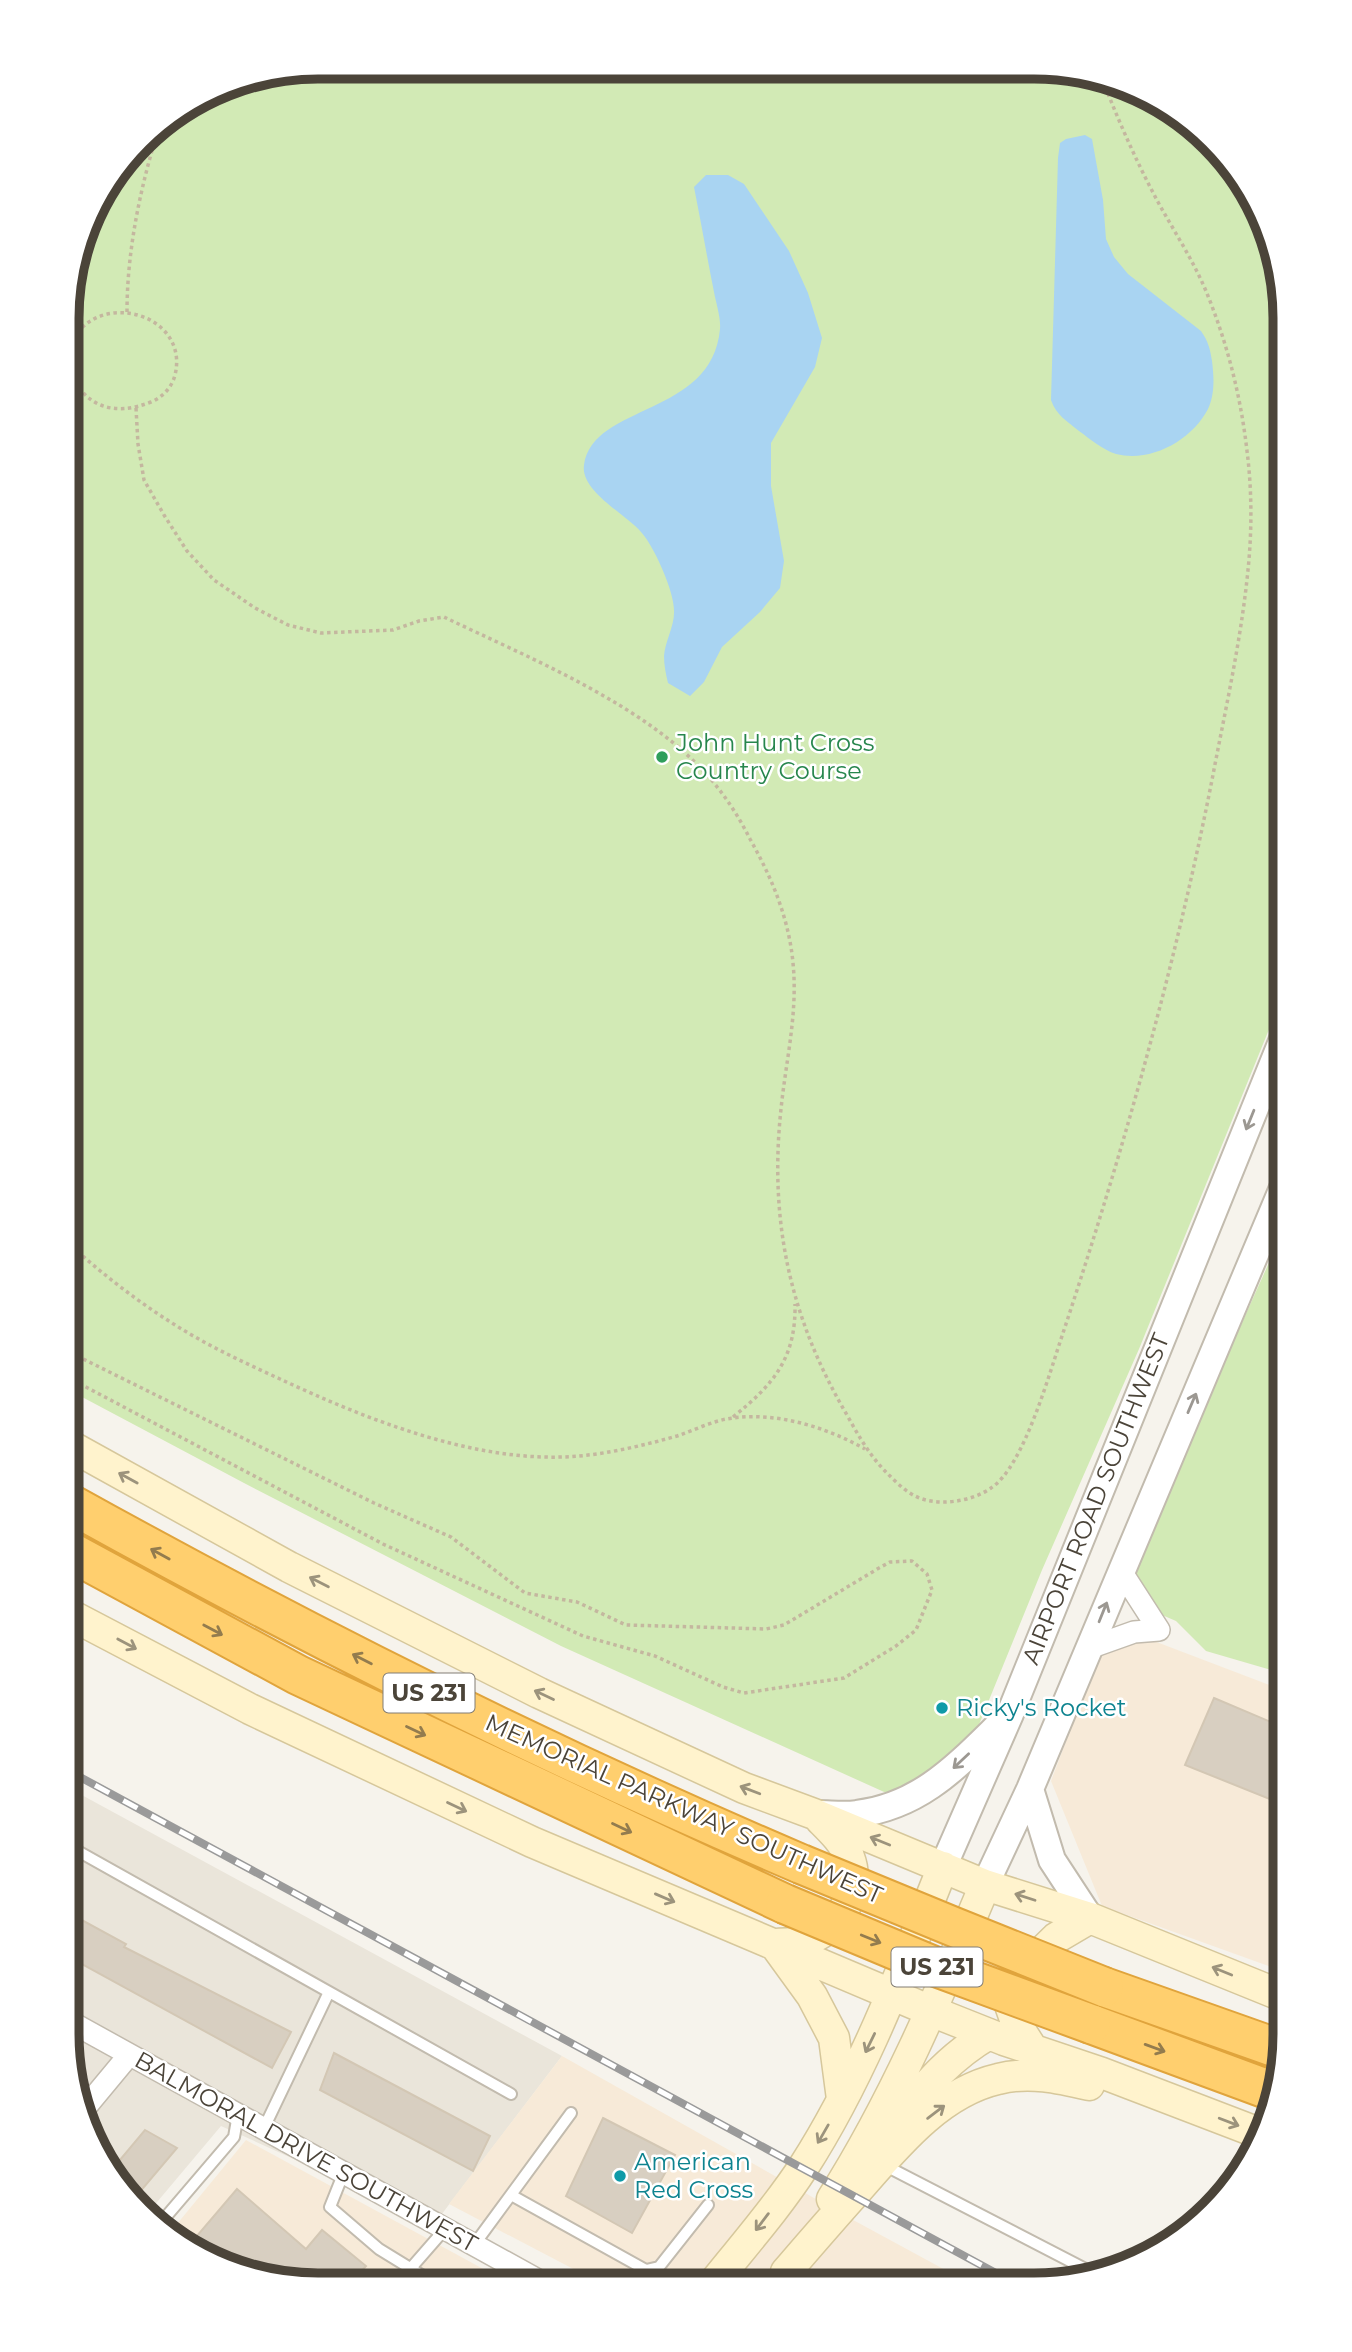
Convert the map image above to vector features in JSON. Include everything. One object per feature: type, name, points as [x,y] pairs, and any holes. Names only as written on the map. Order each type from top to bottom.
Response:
[{"type":"highway","name":"MEMORIAL PARKWAY SOUTHWEST","points":[[79,1509],[214,1584],[491,1724],[695,1819],[1104,1987],[1273,2047]]},
{"type":"highway","name":"MEMORIAL PARKWAY SOUTHWEST","points":[[79,1556],[298,1675],[785,1904],[936,1966],[1267,2089]]},
{"type":"main road","points":[[79,1451],[289,1567],[539,1693],[744,1788],[985,1885],[1090,1918],[1273,1992]]},
{"type":"main road","points":[[79,1619],[250,1709],[532,1842],[989,2034],[1253,2131]]},
{"type":"main road","points":[[775,1944],[802,1942],[826,1931],[840,1918],[849,1897],[854,1874],[849,1855],[835,1834],[814,1814]]},
{"type":"main road","name":"AIRPORT ROAD SOUTHWEST","points":[[721,2273],[803,2168],[842,2099],[892,1994],[943,1867]]},
{"type":"main road","name":"AIRPORT ROAD SOUTHWEST","points":[[788,2273],[839,2187],[932,2011],[985,1885]]},
{"type":"main road","points":[[1033,2050],[1017,2025],[1010,2005],[1019,1974],[1056,1938],[1090,1918]]},
{"type":"main road","points":[[775,1944],[812,1996],[834,2038],[842,2099]]},
{"type":"main road","points":[[839,2187],[950,2061],[989,2034]]},
{"type":"main road","points":[[789,2273],[880,2164],[910,2133],[954,2098],[998,2079],[1023,2075],[1057,2078],[1195,2109]]},
{"type":"street","name":"AIRPORT ROAD SOUTHWEST","points":[[943,1867],[1010,1714],[1273,1064]]},
{"type":"street","name":"AIRPORT ROAD SOUTHWEST","points":[[985,1885],[1030,1788],[1273,1211]]},
{"type":"street","name":"AIRPORT ROAD SOUTHWEST","points":[[1089,1648],[1134,1632],[1159,1630],[1121,1571]]},
{"type":"street","points":[[814,1814],[857,1814],[901,1803],[938,1783],[1010,1714]]},
{"type":"street","points":[[1030,1788],[1052,1860],[1090,1918]]},
{"type":"street","name":"BALMORAL DRIVE SOUTHWEST","points":[[79,2027],[525,2273]]},
{"type":"street","points":[[89,2103],[129,2055]]},
{"type":"lane","points":[[79,1852],[511,2094]]},
{"type":"lane","points":[[264,2128],[329,1992]]},
{"type":"lane","points":[[474,2245],[571,2113]]},
{"type":"lane","points":[[165,2218],[234,2137],[238,2114]]},
{"type":"lane","points":[[880,2164],[1084,2268]]},
{"type":"lane","points":[[344,2172],[330,2207],[379,2249],[417,2273]]},
{"type":"lane","points":[[511,2195],[646,2270]]},
{"type":"lane","points":[[644,2273],[659,2267],[708,2205]]},
{"type":"lane","points":[[407,2273],[445,2229]]},
{"type":"path","points":[[794,1298],[817,1361],[867,1450],[888,1474],[911,1495],[928,1500],[949,1502],[990,1490],[1003,1478],[1042,1395],[1100,1223],[1151,1042],[1200,839],[1231,682],[1248,570],[1251,504],[1248,455],[1240,401],[1225,345],[1206,291],[1154,196],[1107,90]]},
{"type":"path","points":[[127,312],[127,281],[134,236],[154,144]]},
{"type":"path","points":[[79,332],[84,325],[103,314],[127,312],[153,320],[171,338],[178,361],[172,384],[157,400],[136,408],[118,411],[98,404],[79,389]]},
{"type":"path","points":[[136,408],[144,480],[187,551],[214,580],[255,608],[288,625],[321,633],[393,630],[419,621],[444,617],[618,704],[653,727],[711,778],[753,842],[779,896],[789,932],[794,969],[793,1024],[781,1104],[778,1151],[780,1213],[794,1298],[795,1327],[788,1355],[773,1381],[731,1418]]},
{"type":"path","points":[[79,1252],[132,1296],[172,1324],[214,1348],[338,1405],[421,1436],[497,1451],[576,1457],[638,1446],[731,1418],[761,1417],[822,1429],[867,1450]]},
{"type":"path","points":[[79,1357],[374,1503],[451,1537],[525,1593],[577,1602],[626,1625],[766,1629],[784,1625],[890,1562],[912,1561],[927,1574],[932,1590],[916,1630],[896,1646],[844,1678],[744,1693],[723,1688],[655,1656],[583,1636],[404,1554],[79,1383]]},
{"type":"shaded area","points":[[1146,1638],[1273,1686],[1273,1968],[1102,1906],[1051,1781],[1097,1660],[1117,1641]]},
{"type":"shaded area","points":[[79,1794],[562,2056],[435,2223],[221,2126],[153,2207],[119,2167],[103,2140],[83,2081],[79,2050]]},
{"type":"shaded area","points":[[562,2056],[951,2273],[581,2273],[449,2204]]},
{"type":"shaded area","points":[[246,2140],[491,2273],[286,2271],[226,2255],[175,2226]]},
{"type":"green space","name":"John Hunt Cross Country Course","points":[[1050,79],[1111,91],[1140,103],[1167,119],[1192,138],[1214,160],[1249,212],[1269,271],[1273,302],[1273,1020],[1139,1349],[1042,1570],[978,1727],[966,1748],[893,1796],[561,1646],[79,1395],[79,318],[81,286],[91,241],[119,185],[138,160],[160,138],[198,111],[241,91],[286,81]]},
{"type":"green space","points":[[1273,1254],[1273,1671],[1206,1651],[1176,1621],[1155,1612],[1139,1595],[1135,1572],[1160,1505]]},
{"type":"water","points":[[1085,135],[1092,139],[1103,200],[1106,239],[1114,257],[1128,274],[1201,331],[1211,356],[1213,391],[1208,409],[1201,420],[1169,447],[1143,455],[1116,454],[1101,447],[1062,417],[1051,400],[1058,158],[1060,143]]},
{"type":"water","points":[[706,175],[728,175],[744,184],[789,251],[808,293],[822,338],[815,367],[771,443],[771,486],[784,561],[780,588],[760,612],[722,647],[704,682],[690,696],[668,683],[664,656],[674,610],[671,592],[652,547],[634,525],[589,484],[584,465],[592,445],[608,430],[676,394],[697,379],[712,358],[720,320],[694,187]]},
{"type":"building","points":[[1214,1698],[1273,1723],[1273,1800],[1185,1765]]},
{"type":"building","points":[[79,1919],[126,1944],[124,1947],[291,2032],[272,2068],[79,1963]]},
{"type":"building","points":[[334,2053],[490,2136],[473,2171],[320,2090]]},
{"type":"building","name":"American Red Cross","points":[[603,2118],[675,2155],[632,2233],[566,2196]]},
{"type":"building","points":[[145,2130],[177,2148],[139,2193],[117,2164]]},
{"type":"building","points":[[237,2189],[306,2249],[322,2230],[366,2266],[360,2273],[286,2271],[226,2255],[195,2239]]},
{"type":"railway","points":[[79,1776],[996,2273]]},
{"type":"place","name":"John Hunt Cross Country Course","points":[[662,757]]},
{"type":"place","name":"Ricky's Rocket","points":[[942,1708]]},
{"type":"place","name":"American Red Cross","points":[[620,2176]]}]
